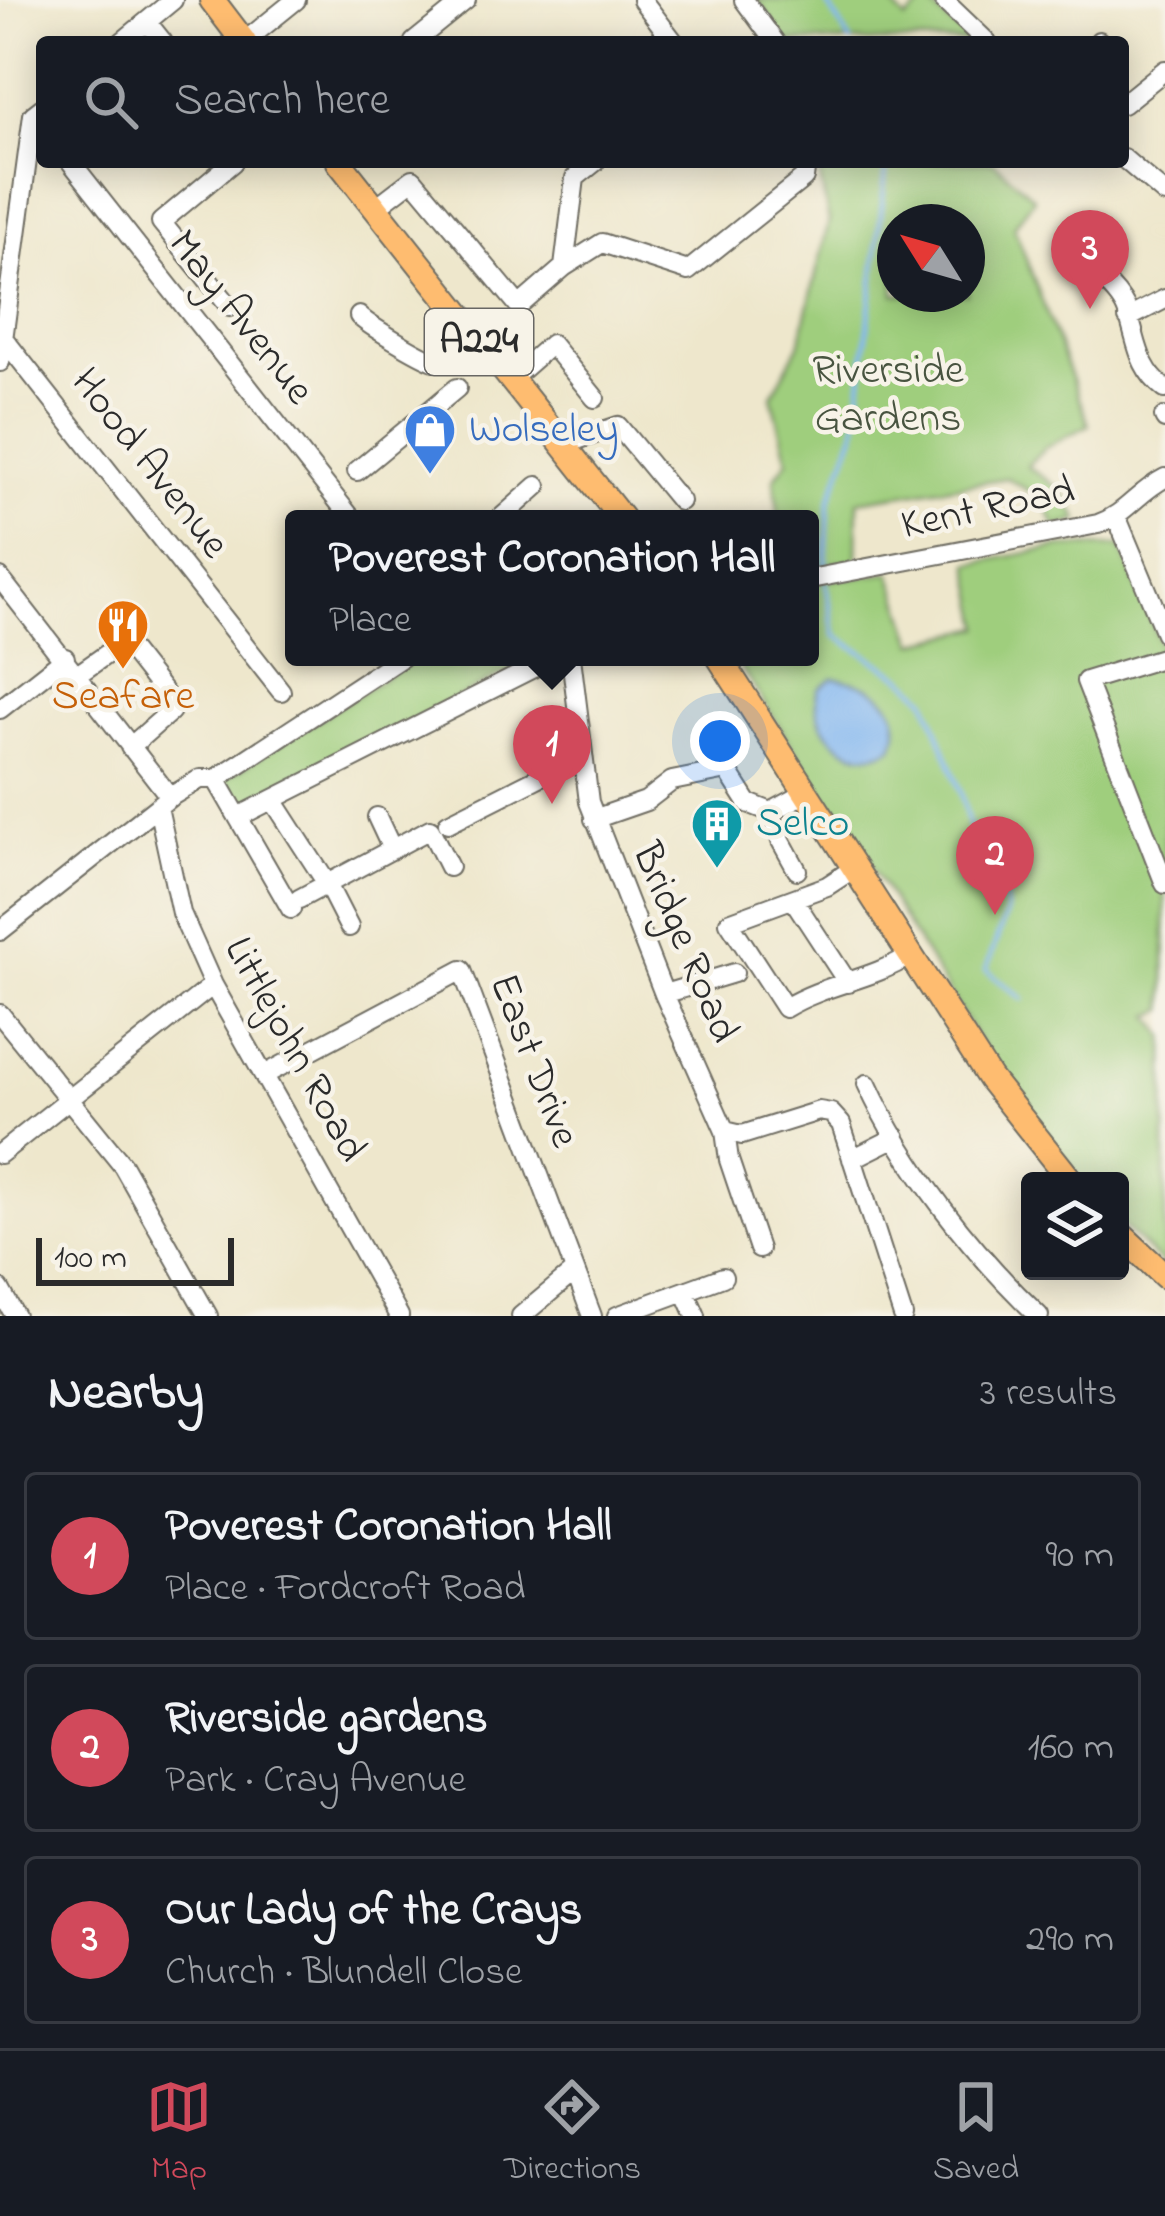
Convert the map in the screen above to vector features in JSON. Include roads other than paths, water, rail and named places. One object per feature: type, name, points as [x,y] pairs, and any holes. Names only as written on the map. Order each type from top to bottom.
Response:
[{"type":"main road","points":[[212,0],[239,36]]},
{"type":"main road","name":"A224","points":[[344,168],[615,510]]},
{"type":"main road","points":[[725,666],[990,1078],[1064,1172]]},
{"type":"main road","points":[[1129,1242],[1165,1276]]},
{"type":"street","points":[[421,36],[466,0]]},
{"type":"street","points":[[642,0],[669,36]]},
{"type":"street","points":[[744,0],[771,36]]},
{"type":"street","points":[[943,0],[981,36]]},
{"type":"street","points":[[130,36],[164,3]]},
{"type":"street","points":[[250,36],[283,4]]},
{"type":"street","points":[[147,22],[158,36]]},
{"type":"street","points":[[1129,99],[1165,70]]},
{"type":"street","points":[[0,362],[9,209],[36,125]]},
{"type":"street","points":[[1129,163],[1165,194]]},
{"type":"street","name":"May Avenue","points":[[76,168],[345,510]]},
{"type":"street","points":[[226,168],[160,222],[230,307]]},
{"type":"street","points":[[564,267],[575,178],[588,168]]},
{"type":"street","points":[[375,208],[411,170],[520,305],[564,267],[602,243],[688,271],[804,178],[805,168]]},
{"type":"street","points":[[1069,254],[1117,296],[1146,371],[1165,389]]},
{"type":"street","points":[[1128,318],[1165,299]]},
{"type":"street","points":[[359,316],[414,354],[434,361],[470,330]]},
{"type":"street","name":"Hood Avenue","points":[[4,339],[281,691]]},
{"type":"street","points":[[510,380],[551,344],[595,398]]},
{"type":"street","points":[[357,471],[457,388]]},
{"type":"street","points":[[562,445],[618,425],[680,501]]},
{"type":"street","name":"Kent Road","points":[[820,578],[1072,532],[1117,518],[1136,496],[1165,478]]},
{"type":"street","points":[[510,510],[537,486]]},
{"type":"street","points":[[1117,518],[1165,633]]},
{"type":"street","points":[[0,578],[130,747],[164,802]]},
{"type":"street","points":[[77,675],[122,641],[172,703],[171,711],[130,747]]},
{"type":"street","points":[[1165,657],[1086,681],[1165,884]]},
{"type":"street","points":[[0,709],[64,658]]},
{"type":"street","points":[[0,931],[164,802],[200,779],[216,779],[388,666]]},
{"type":"street","points":[[240,816],[537,666]]},
{"type":"street","name":"Bridge Road","points":[[572,666],[594,819],[724,1131],[759,1249]]},
{"type":"street","points":[[448,823],[583,755]]},
{"type":"street","points":[[594,819],[646,801],[672,782],[727,770],[748,803],[771,812],[808,792]]},
{"type":"street","points":[[216,779],[295,904],[326,882],[430,830],[449,867]]},
{"type":"street","points":[[273,800],[349,927]]},
{"type":"street","name":"Littlejohn Road","points":[[164,802],[181,914],[212,986],[399,1316]]},
{"type":"street","points":[[771,812],[797,870]]},
{"type":"street","points":[[376,817],[392,849]]},
{"type":"street","points":[[856,867],[827,886],[729,922],[785,1008],[817,989],[884,971],[910,955]]},
{"type":"street","points":[[793,899],[848,983]]},
{"type":"street","name":"East Drive","points":[[264,1075],[462,970],[592,1316]]},
{"type":"street","points":[[664,994],[734,973]]},
{"type":"street","points":[[0,1154],[212,986]]},
{"type":"street","points":[[0,1014],[123,1166],[208,1316]]},
{"type":"street","points":[[867,1084],[896,1137],[951,1217],[1039,1316]]},
{"type":"street","points":[[724,1131],[742,1136],[819,1111],[831,1113],[841,1124],[904,1315]]},
{"type":"street","points":[[853,1159],[896,1137]]},
{"type":"street","points":[[521,1316],[575,1271]]},
{"type":"street","points":[[617,1316],[723,1277]]},
{"type":"street","points":[[0,1288],[15,1316]]},
{"type":"street","points":[[685,1291],[696,1316]]},
{"type":"street","points":[[1006,1316],[1022,1300]]},
{"type":"water","points":[[833,678],[861,684],[884,698],[896,719],[893,747],[863,754],[849,750],[826,731],[817,703],[819,688]]},
{"type":"waterway","points":[[825,0],[847,36]]},
{"type":"waterway","points":[[825,571],[829,503],[856,430],[886,168]]},
{"type":"waterway","points":[[826,583],[835,635],[904,678],[926,699],[961,793],[974,846],[1002,884],[1007,910],[986,970],[1023,999]]},
{"type":"place","name":"Our Lady of the Crays","points":[[1090,309]]},
{"type":"place","name":"Wolseley","points":[[430,476]]},
{"type":"place","name":"Seafare","points":[[123,671]]},
{"type":"place","name":"Poverest Coronation Hall","points":[[552,804]]},
{"type":"place","name":"Selco","points":[[717,870]]},
{"type":"place","name":"Riverside gardens","points":[[995,915]]},
{"type":"park label","name":"Riverside Gardens","points":[[888,396]]}]
